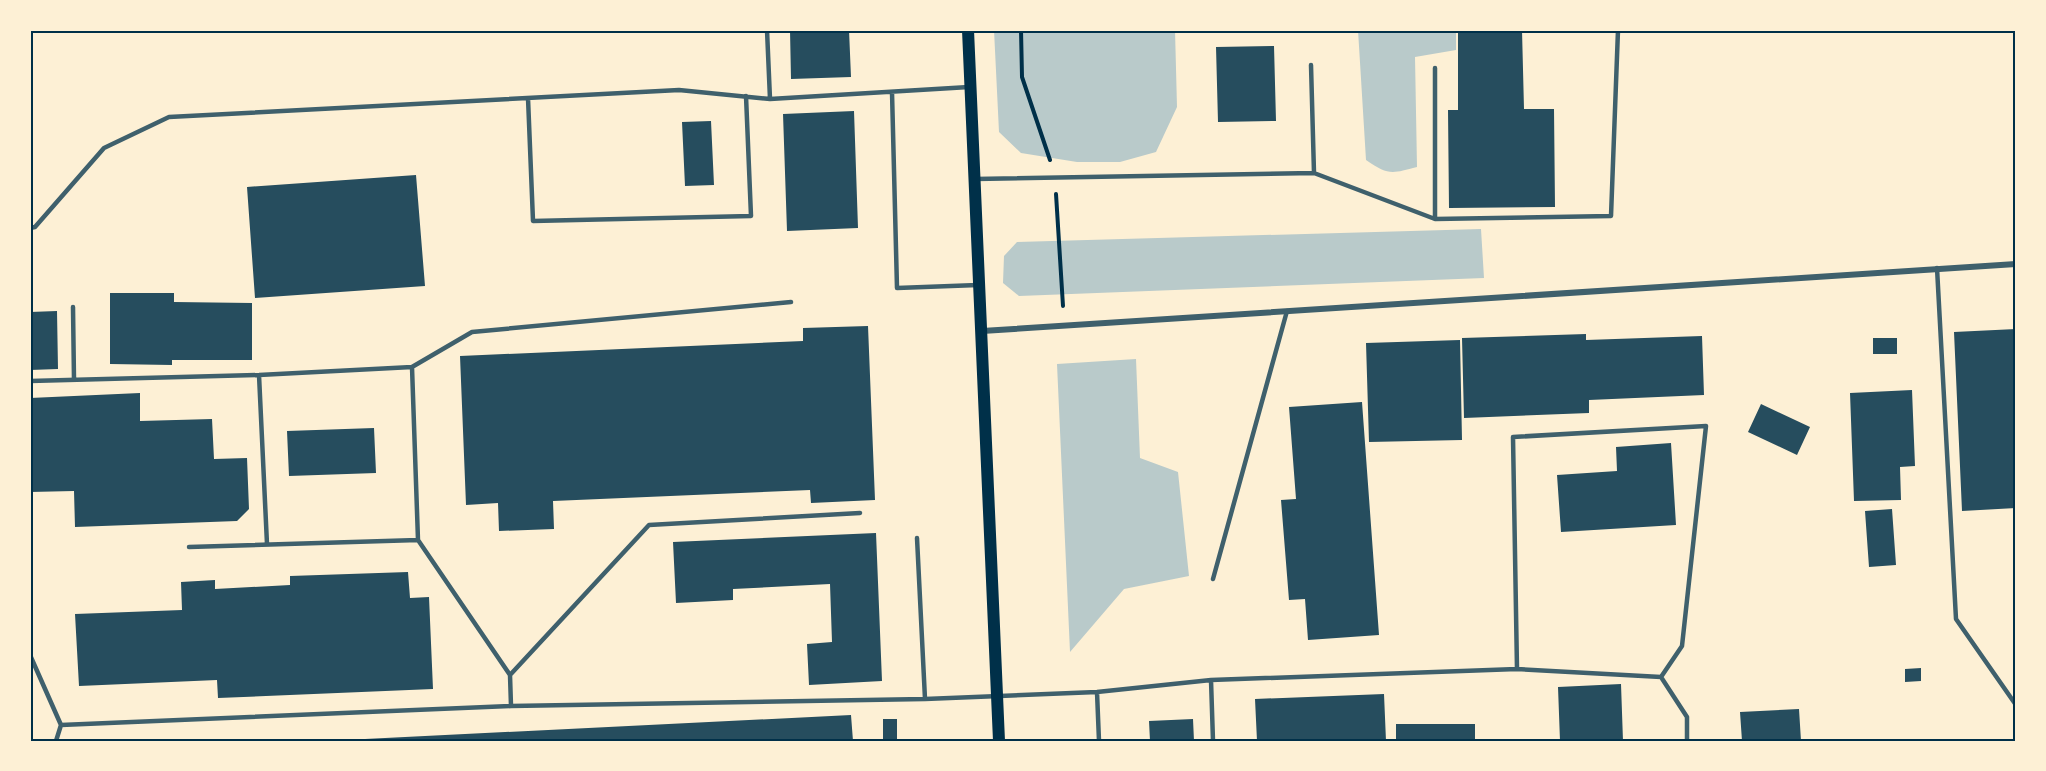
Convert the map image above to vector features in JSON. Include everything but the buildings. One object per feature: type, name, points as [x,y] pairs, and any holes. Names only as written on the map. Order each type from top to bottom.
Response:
[{"type":"main road","points":[[968,30],[999,741]]},
{"type":"street","points":[[982,331],[2016,264]]},
{"type":"lane","points":[[767,30],[770,99]]},
{"type":"lane","points":[[975,179],[1314,173],[1435,219],[1611,216],[1618,30]]},
{"type":"lane","points":[[1311,65],[1314,173]]},
{"type":"lane","points":[[1435,68],[1435,219]]},
{"type":"lane","points":[[30,228],[35,227],[104,148],[169,117],[679,90],[770,99],[969,87]]},
{"type":"lane","points":[[892,92],[897,288],[980,285]]},
{"type":"lane","points":[[528,98],[533,221],[752,216],[746,96]]},
{"type":"lane","points":[[1937,268],[1956,619],[2016,705]]},
{"type":"lane","points":[[30,381],[259,375],[412,367],[472,332],[790,302]]},
{"type":"lane","points":[[73,307],[74,380]]},
{"type":"lane","points":[[1213,579],[1287,311]]},
{"type":"lane","points":[[412,367],[418,540],[510,675],[511,706]]},
{"type":"lane","points":[[259,375],[267,544]]},
{"type":"lane","points":[[1517,669],[1513,436],[1706,426],[1682,646],[1661,677]]},
{"type":"lane","points":[[510,675],[649,525],[860,513]]},
{"type":"lane","points":[[917,538],[925,699]]},
{"type":"lane","points":[[189,547],[418,540]]},
{"type":"lane","points":[[30,654],[61,725],[56,741]]},
{"type":"lane","points":[[61,725],[511,706],[925,699],[1097,692],[1211,681],[1517,669],[1661,677]]},
{"type":"lane","points":[[1661,677],[1687,717],[1687,741]]},
{"type":"lane","points":[[1211,681],[1213,741]]},
{"type":"lane","points":[[1097,692],[1099,741]]},
{"type":"shaded area","points":[[994,30],[1175,30],[1177,107],[1156,152],[1120,162],[1077,162],[1021,153],[999,132]]},
{"type":"shaded area","points":[[1358,30],[1456,30],[1456,50],[1415,57],[1417,167],[1390,172],[1366,160]]},
{"type":"shaded area","points":[[1481,229],[1484,278],[1019,296],[1003,283],[1004,256],[1017,242]]},
{"type":"shaded area","points":[[1136,359],[1140,458],[1178,472],[1189,576],[1124,589],[1070,652],[1057,364]]}]
